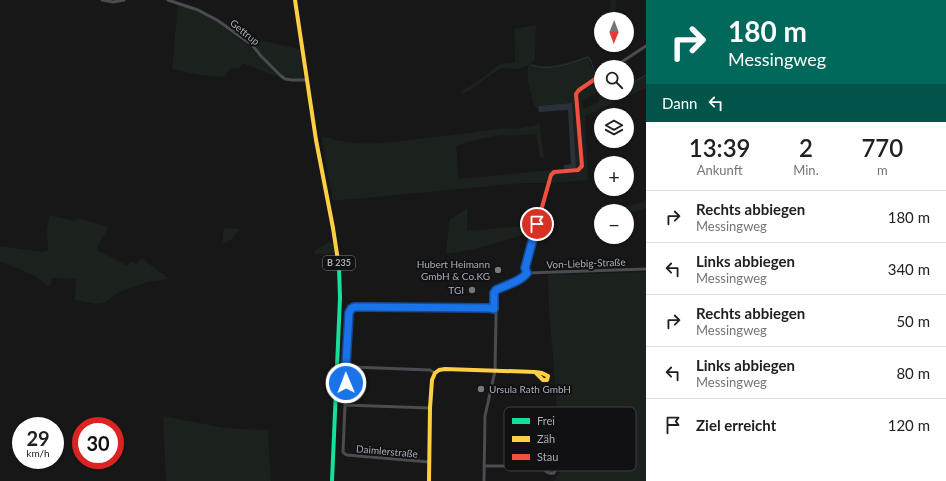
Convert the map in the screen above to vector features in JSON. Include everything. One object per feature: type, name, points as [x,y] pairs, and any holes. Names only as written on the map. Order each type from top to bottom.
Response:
[{"type":"street","points":[[102,0],[113,2],[124,0]]},
{"type":"street","name":"Gettrup","points":[[168,0],[198,10],[217,20],[252,45],[261,56],[285,79],[307,80]]},
{"type":"street","name":"B 235","points":[[295,0],[319,159],[340,277],[332,481]]},
{"type":"street","points":[[625,60],[646,46]]},
{"type":"street","points":[[484,481],[485,416],[495,371],[496,313],[494,309],[494,293],[496,290],[520,279],[527,273],[525,268],[551,175],[554,172],[578,170],[582,166],[576,94],[578,90],[594,80]]},
{"type":"street","name":"Von-Liebig-Straße","points":[[527,273],[646,270]]},
{"type":"street","points":[[494,309],[352,308],[349,313],[346,364],[348,368],[359,367],[430,370],[435,373],[439,370],[445,369],[536,373]]},
{"type":"street","name":"Daimlerstraße","points":[[348,368],[345,405],[345,455],[430,462]]},
{"type":"street","name":"Daimlerstraße","points":[[429,481],[430,408],[432,380],[435,373]]},
{"type":"street","points":[[345,405],[430,408]]},
{"type":"street","points":[[484,466],[504,466]]},
{"type":"street","points":[[545,471],[551,474],[555,471]]},
{"type":"shaded area","points":[[610,0],[616,0],[615,12],[611,12]]},
{"type":"shaded area","points":[[178,4],[209,16],[249,46],[278,75],[275,76],[243,63],[239,68],[231,68],[224,77],[199,75],[172,69]]},
{"type":"shaded area","points":[[536,25],[535,60],[531,64],[546,66],[589,56],[594,79],[578,89],[581,166],[578,169],[564,170],[576,168],[572,103],[538,106],[539,112],[534,105],[528,83],[528,66],[518,69],[501,68],[471,90],[460,94],[461,91],[480,80],[500,64],[515,63],[514,29]]},
{"type":"shaded area","points":[[244,38],[300,49],[303,78],[286,78]]},
{"type":"shaded area","points":[[646,74],[646,88],[634,94],[634,80]]},
{"type":"shaded area","points":[[594,82],[594,95],[581,101],[584,108],[599,102],[599,100],[620,100],[602,108],[594,108],[594,112],[585,116],[588,180],[550,183],[555,173],[578,171],[583,167],[577,95],[579,91]]},
{"type":"shaded area","points":[[572,103],[576,168],[564,169],[564,165],[571,164],[568,110],[539,112],[538,106]]},
{"type":"shaded area","points":[[540,124],[544,159],[540,157],[536,134],[500,135],[467,142],[456,146],[459,179],[561,169],[553,171],[548,183],[524,183],[333,201],[321,135],[347,142],[374,143],[503,128],[517,129]]},
{"type":"shaded area","points":[[646,201],[646,209],[634,211],[634,205]]},
{"type":"shaded area","points":[[467,208],[467,231],[536,225],[533,232],[476,249],[446,254],[449,222]]},
{"type":"shaded area","points":[[49,215],[76,221],[77,218],[109,227],[97,250],[128,266],[130,261],[136,264],[142,258],[169,279],[148,282],[122,291],[103,303],[96,304],[75,300],[76,279],[52,278],[50,286],[46,285],[37,277],[0,261],[0,246],[43,252],[48,250],[47,231]]},
{"type":"shaded area","points":[[224,228],[240,229],[232,239],[222,245]]},
{"type":"shaded area","points":[[329,242],[333,243],[335,253],[316,255],[314,251]]},
{"type":"shaded area","points":[[646,272],[646,481],[553,481],[560,471],[636,471],[636,407],[557,407],[549,309],[548,275]]},
{"type":"shaded area","points":[[163,416],[225,428],[268,430],[271,481],[166,481]]},
{"type":"waterway","points":[[532,65],[545,68],[553,67],[588,57],[590,58],[594,70]]},
{"type":"waterway","points":[[634,82],[646,75]]},
{"type":"traffic: fast","points":[[332,481],[340,298],[339,267]]},
{"type":"traffic: slow","points":[[295,0],[316,140],[339,267]]},
{"type":"traffic: slow","points":[[348,368],[346,364],[349,313],[352,308],[494,309]]},
{"type":"traffic: slow","points":[[429,481],[430,408],[432,380],[435,373],[439,370],[445,369],[535,372],[548,376],[547,380],[543,380],[536,373]]},
{"type":"traffic: jam","points":[[527,273],[525,268],[551,175],[554,172],[578,170],[582,166],[576,94],[579,90],[594,80]]},
{"type":"place","name":"Hubert Heimann GmbH & Co.KG","points":[[498,270]]},
{"type":"place","name":"TGI","points":[[472,290]]},
{"type":"place","name":"Ursula Rath GmbH","points":[[481,389]]},
{"type":"route","points":[[346,383],[348,368],[346,364],[349,312],[352,308],[494,309],[495,291],[520,279],[527,273],[525,268],[537,224]]}]
